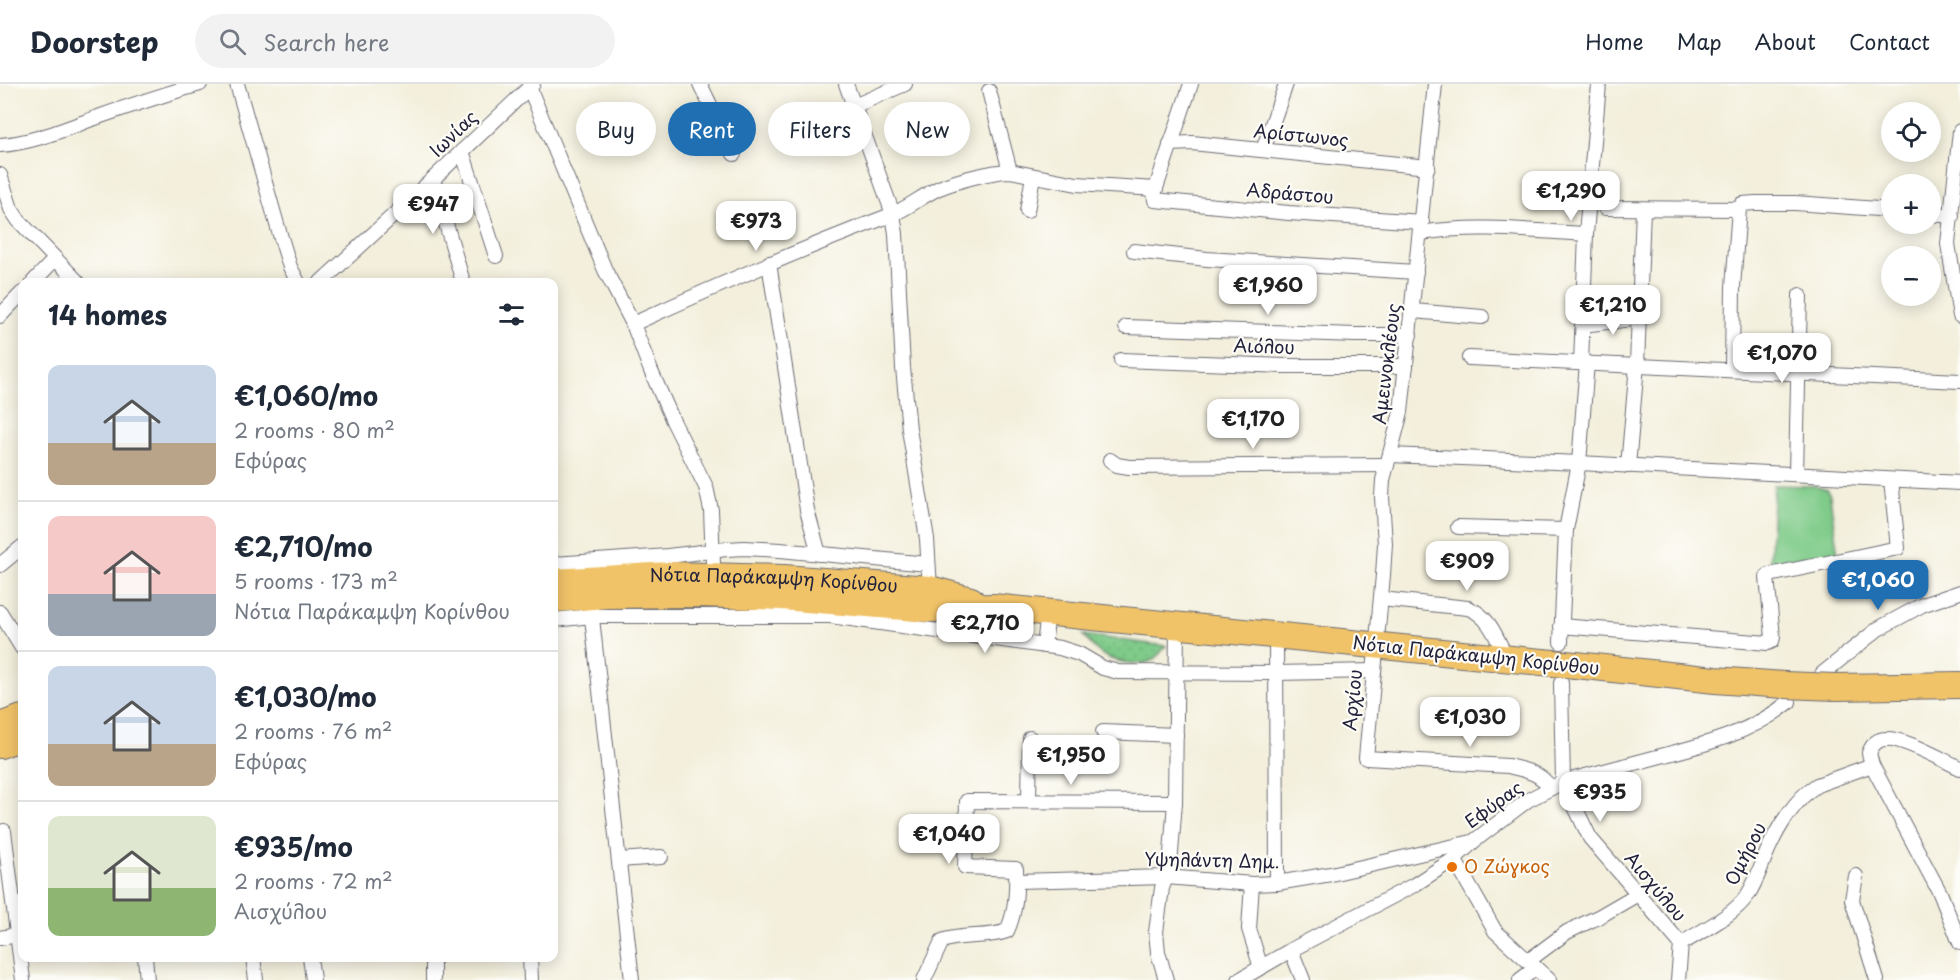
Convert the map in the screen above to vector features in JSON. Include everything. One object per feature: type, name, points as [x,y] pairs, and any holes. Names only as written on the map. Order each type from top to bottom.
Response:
[{"type":"highway","name":"Νότια Παράκαμψη Κορίνθου","points":[[558,598],[587,588],[699,575],[784,578],[930,589],[993,607]]},
{"type":"highway","name":"Νότια Παράκαμψη Κορίνθου","points":[[558,583],[645,594],[707,594],[831,608],[993,607],[1276,636],[1376,659],[1508,659],[1542,662],[1569,674],[1703,679],[1787,693],[1829,681],[1960,685]]},
{"type":"highway","points":[[0,726],[18,719]]},
{"type":"highway","points":[[0,745],[18,738]]},
{"type":"street","points":[[0,145],[52,133],[200,84]]},
{"type":"street","points":[[237,84],[278,228],[290,267],[296,278]]},
{"type":"street","points":[[700,84],[709,102]]},
{"type":"street","points":[[846,84],[853,102]]},
{"type":"street","points":[[863,102],[905,84]]},
{"type":"street","points":[[1156,195],[1170,144],[1191,84]]},
{"type":"street","points":[[1263,150],[1286,84]]},
{"type":"street","name":"Αμεινοκλέους","points":[[1376,659],[1385,544],[1383,480],[1401,412],[1435,84]]},
{"type":"street","points":[[1561,642],[1566,530],[1579,463],[1584,363],[1582,325],[1586,234],[1599,84]]},
{"type":"street","points":[[531,86],[605,270],[633,324],[673,421],[706,488],[711,510],[713,557]]},
{"type":"street","name":"Ιωνίας","points":[[325,278],[531,86]]},
{"type":"street","points":[[633,324],[769,263],[893,214],[940,188],[1000,171],[1010,171],[989,91]]},
{"type":"street","points":[[1960,131],[1948,244],[1960,316]]},
{"type":"street","name":"Αρίστωνος","points":[[1170,144],[1192,143],[1428,166]]},
{"type":"street","points":[[462,151],[496,256]]},
{"type":"street","points":[[872,156],[893,214],[896,234],[903,368],[927,539],[930,589]]},
{"type":"street","name":"Αδράστου","points":[[1010,171],[1077,184],[1156,195],[1421,228],[1440,230],[1485,228],[1586,234]]},
{"type":"street","points":[[0,176],[15,215],[74,278]]},
{"type":"street","points":[[1027,211],[1033,176]]},
{"type":"street","points":[[433,179],[462,278]]},
{"type":"street","points":[[1732,370],[1733,287],[1739,210],[1742,204],[1755,202],[1881,209]]},
{"type":"street","points":[[1605,208],[1739,210]]},
{"type":"street","points":[[1628,466],[1640,318],[1642,209]]},
{"type":"street","points":[[1941,215],[1952,216]]},
{"type":"street","points":[[1134,251],[1207,259],[1416,272]]},
{"type":"street","points":[[37,278],[55,259]]},
{"type":"street","points":[[769,263],[807,510],[819,554]]},
{"type":"street","points":[[1796,474],[1800,295]]},
{"type":"street","points":[[0,316],[18,297]]},
{"type":"street","points":[[1413,311],[1482,317]]},
{"type":"street","points":[[1582,325],[1640,318]]},
{"type":"street","points":[[1126,327],[1410,335]]},
{"type":"street","points":[[1469,358],[1960,381]]},
{"type":"street","name":"Αιόλου","points":[[1121,360],[1284,366],[1406,366]]},
{"type":"street","points":[[1110,460],[1117,465],[1129,467],[1389,460],[1579,463],[1960,483]]},
{"type":"street","points":[[1561,626],[1768,644],[1773,637],[1768,575],[1898,548],[1890,480]]},
{"type":"street","points":[[1458,527],[1566,530]]},
{"type":"street","points":[[558,616],[587,588],[668,556],[713,557],[744,549],[928,564]]},
{"type":"street","points":[[0,566],[18,550]]},
{"type":"street","points":[[558,567],[587,588],[711,612],[831,608],[1060,648],[1080,654],[1103,668],[1118,672],[1276,674],[1376,659]]},
{"type":"street","points":[[587,588],[632,980]]},
{"type":"street","points":[[1829,681],[1878,629],[1922,605],[1960,592]]},
{"type":"street","points":[[1381,598],[1468,608],[1478,612],[1487,621],[1508,659]]},
{"type":"street","points":[[0,612],[18,641]]},
{"type":"street","points":[[1044,646],[1048,612]]},
{"type":"street","points":[[1166,980],[1158,952],[1156,932],[1162,888],[1172,851],[1175,802],[1177,626]]},
{"type":"street","points":[[1276,636],[1277,883]]},
{"type":"street","name":"Αρχίου","points":[[1376,659],[1366,758],[1508,766],[1528,771],[1557,785]]},
{"type":"street","name":"Αισχύλου","points":[[1569,674],[1557,785],[1590,838],[1681,944]]},
{"type":"street","name":"Εφύρας","points":[[1239,980],[1414,885],[1454,859],[1528,800],[1557,785],[1713,741],[1747,728],[1778,711],[1787,693]]},
{"type":"street","points":[[1103,732],[1176,735]]},
{"type":"street","points":[[1029,801],[1030,738]]},
{"type":"street","points":[[1960,768],[1898,740],[1884,738],[1876,742],[1869,753],[1872,765],[1940,893],[1960,943]]},
{"type":"street","name":"Ομήρου","points":[[1681,944],[1735,909],[1746,898],[1757,879],[1779,828],[1810,789],[1817,784],[1872,765]]},
{"type":"street","points":[[924,980],[942,941],[953,936],[998,934],[1007,931],[1011,922],[1017,869],[965,867],[967,801],[1175,802]]},
{"type":"street","points":[[4,831],[18,911]]},
{"type":"street","name":"Υψηλάντη Δημ.","points":[[1017,881],[1166,877],[1252,884],[1277,883],[1331,874],[1474,841]]},
{"type":"street","points":[[619,860],[661,857]]},
{"type":"street","points":[[1454,859],[1495,931],[1548,980]]},
{"type":"street","points":[[1856,876],[1852,900],[1877,980]]},
{"type":"street","points":[[1252,884],[1250,929],[1261,968]]},
{"type":"street","points":[[1520,980],[1532,965],[1567,932],[1638,894]]},
{"type":"street","points":[[0,938],[18,935]]},
{"type":"street","points":[[1678,980],[1681,944]]},
{"type":"street","points":[[1291,950],[1303,980]]},
{"type":"street","points":[[21,962],[23,980]]},
{"type":"street","points":[[145,962],[147,980]]},
{"type":"street","points":[[254,962],[256,980]]},
{"type":"street","points":[[310,962],[312,980]]},
{"type":"street","points":[[433,962],[433,980]]},
{"type":"street","points":[[530,962],[531,980]]},
{"type":"green space","points":[[1774,485],[1815,486],[1828,490],[1838,556],[1769,570]]},
{"type":"green space","points":[[1083,635],[1166,646],[1157,657],[1150,661],[1139,664],[1122,662],[1103,655]]},
{"type":"place","name":"Ο Ζώγκος","points":[[1452,867]]}]
